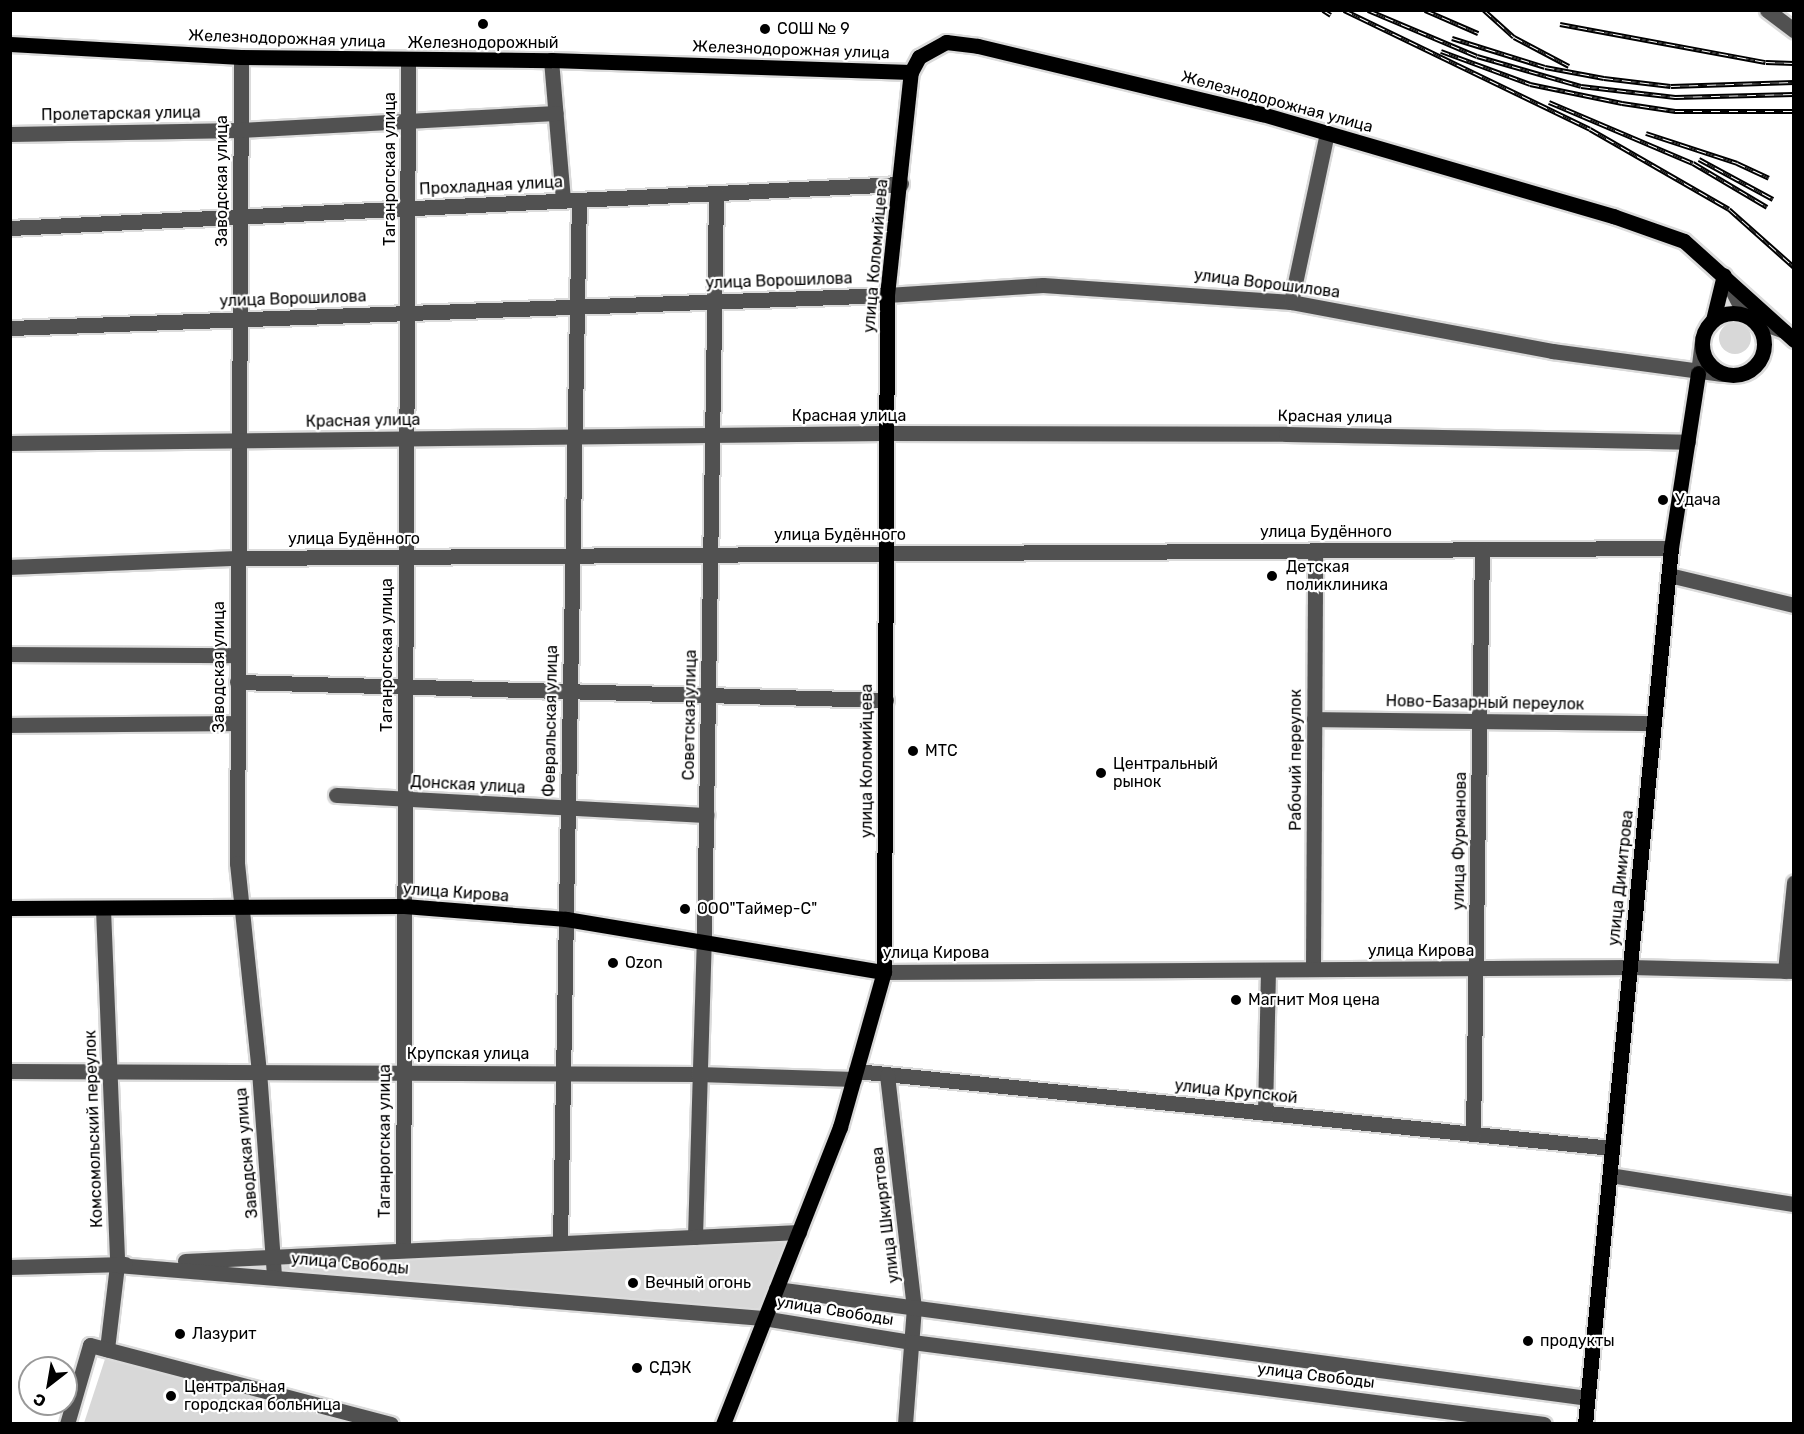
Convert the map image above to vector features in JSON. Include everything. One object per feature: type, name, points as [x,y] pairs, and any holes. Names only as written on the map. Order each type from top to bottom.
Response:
[{"type":"main road","name":"Железнодорожная улица","points":[[10,44],[241,57],[551,60],[911,72],[919,57],[946,42],[978,46],[1327,133],[1613,216],[1684,241],[1789,336]]},
{"type":"main road","name":"улица Коломийцева","points":[[723,1424],[840,1127],[884,972],[887,553],[884,433],[887,295],[901,184],[911,72]]},
{"type":"main road","points":[[1713,320],[1723,314],[1750,318],[1765,339],[1761,361],[1744,374],[1722,374],[1706,360],[1702,338],[1713,320],[1724,275]]},
{"type":"main road","name":"улица Димитрова","points":[[1585,1424],[1671,548],[1698,374]]},
{"type":"main road","name":"улица Кирова","points":[[10,908],[103,909],[244,905],[404,906],[566,919],[884,972]]},
{"type":"street","points":[[1767,10],[1794,30]]},
{"type":"street","name":"Заводская улица","points":[[241,57],[236,558],[237,863],[244,905],[259,1071],[274,1275]]},
{"type":"street","name":"Таганрогская улица","points":[[403,1250],[408,60]]},
{"type":"street","name":"Февральская улица","points":[[551,60],[556,113],[571,200],[577,306],[561,1243]]},
{"type":"street","name":"Пролетарская улица","points":[[10,134],[240,130],[408,123],[556,113]]},
{"type":"street","points":[[1291,302],[1327,133]]},
{"type":"street","name":"Прохладная улица","points":[[10,228],[901,184]]},
{"type":"street","name":"Советская улица","points":[[695,1237],[704,942],[716,193]]},
{"type":"street","points":[[1724,275],[1750,318],[1789,336]]},
{"type":"street","name":"улица Ворошилова","points":[[10,328],[887,295],[1043,285],[1291,302],[1552,351],[1698,374],[1722,374]]},
{"type":"street","name":"улица Димитрова","points":[[1698,374],[1702,338]]},
{"type":"street","name":"Красная улица","points":[[10,443],[884,433],[1286,434],[1688,442]]},
{"type":"street","name":"улица Будённого","points":[[10,567],[236,558],[1671,548]]},
{"type":"street","name":"улица Фурманова","points":[[1473,1134],[1482,549]]},
{"type":"street","name":"Рабочий переулок","points":[[1313,969],[1315,550]]},
{"type":"street","points":[[1669,575],[1794,605]]},
{"type":"street","points":[[10,654],[237,655]]},
{"type":"street","points":[[237,682],[886,700]]},
{"type":"street","name":"Ново-Базарный переулок","points":[[1314,719],[1654,723]]},
{"type":"street","points":[[10,725],[238,723]]},
{"type":"street","name":"Донская улица","points":[[336,795],[706,815]]},
{"type":"street","points":[[1789,971],[1794,882]]},
{"type":"street","name":"Комсомольский переулок","points":[[103,909],[117,1264],[107,1349]]},
{"type":"street","name":"улица Кирова","points":[[884,972],[1476,968],[1789,971]]},
{"type":"street","points":[[1265,1113],[1268,970]]},
{"type":"street","name":"Крупская улица","points":[[10,1071],[855,1075]]},
{"type":"street","name":"улица Крупской","points":[[855,1075],[887,1075],[1612,1148]]},
{"type":"street","name":"улица Шкирятова","points":[[887,1075],[915,1307],[905,1424]]},
{"type":"street","points":[[1610,1175],[1794,1204]]},
{"type":"street","name":"улица Свободы","points":[[10,1267],[799,1232]]},
{"type":"street","name":"улица Свободы","points":[[117,1264],[274,1275],[763,1318],[912,1342],[1544,1424]]},
{"type":"street","name":"улица Свободы","points":[[776,1289],[1587,1398]]},
{"type":"street","points":[[67,1424],[90,1345],[391,1424]]},
{"type":"shaded area","points":[[1735,322],[1747,326],[1751,338],[1747,350],[1735,354],[1723,350],[1719,338],[1723,326]]},
{"type":"shaded area","points":[[799,1232],[763,1318],[274,1275],[273,1256]]},
{"type":"shaded area","name":"Центральная городская больница","points":[[105,1359],[168,1374],[348,1423],[84,1423]]},
{"type":"railway","points":[[1323,10],[1331,15]]},
{"type":"railway","points":[[1344,10],[1590,129],[1729,209],[1794,267]]},
{"type":"railway","points":[[1368,10],[1477,56],[1581,86],[1675,97],[1794,94]]},
{"type":"railway","points":[[1425,10],[1478,33]]},
{"type":"railway","points":[[1484,10],[1514,37],[1569,66]]},
{"type":"railway","points":[[1560,24],[1766,62],[1794,63]]},
{"type":"railway","points":[[1452,38],[1545,67],[1604,78],[1671,86],[1794,82]]},
{"type":"railway","points":[[1441,51],[1530,84],[1622,103],[1675,111],[1794,111]]},
{"type":"railway","points":[[1549,102],[1693,163],[1767,207]]},
{"type":"railway","points":[[1646,133],[1737,163],[1769,178]]},
{"type":"railway","points":[[1699,159],[1773,199]]},
{"type":"place","name":"Железнодорожный","points":[[483,24]]},
{"type":"place","name":"СОШ № 9","points":[[765,29]]},
{"type":"place","name":"Удача","points":[[1663,500]]},
{"type":"place","name":"Детская поликлиника","points":[[1272,576]]},
{"type":"place","name":"МТС","points":[[913,751]]},
{"type":"place","name":"Центральный рынок","points":[[1101,773]]},
{"type":"place","name":"ООО\"Таймер-С\"","points":[[685,909]]},
{"type":"place","name":"Ozon","points":[[613,963]]},
{"type":"place","name":"Магнит Моя цена","points":[[1236,1000]]},
{"type":"place","name":"Вечный огонь","points":[[633,1283]]},
{"type":"place","name":"Лазурит","points":[[180,1334]]},
{"type":"place","name":"продукты","points":[[1528,1341]]},
{"type":"place","name":"СДЭК","points":[[637,1368]]},
{"type":"place","name":"Центральная городская больница","points":[[171,1396]]}]
